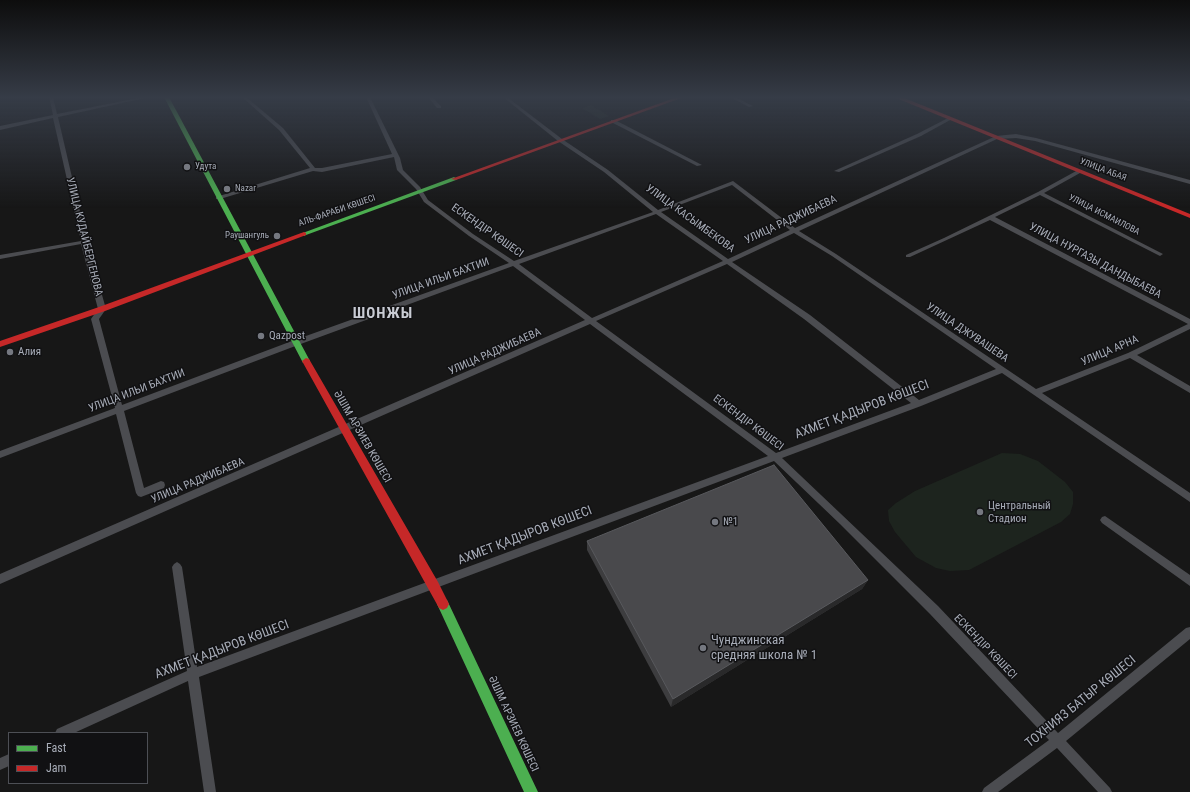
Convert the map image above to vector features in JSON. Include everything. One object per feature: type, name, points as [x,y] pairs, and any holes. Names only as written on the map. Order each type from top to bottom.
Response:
[{"type":"main road","name":"ӘШІМ АРЗИЕВ КӨШЕСІ","points":[[185,134],[295,343],[434,586],[531,792]]},
{"type":"main road","name":"АЛЬ-ФАРАБИ КӨШЕСІ","points":[[0,344],[102,309],[249,253],[420,193],[577,134]]},
{"type":"main road","name":"УЛИЦА АБАЯ","points":[[986,134],[1190,216]]},
{"type":"street","name":"УЛИЦА КУДАЙБЕРГЕНОВА","points":[[58,134],[84,242],[102,309],[95,319],[141,493],[161,485]]},
{"type":"street","points":[[285,134],[313,169]]},
{"type":"street","name":"ЕСКЕНДІР КӨШЕСІ","points":[[385,134],[400,170],[418,188],[426,201],[514,264],[590,322],[775,457],[934,610],[1106,792]]},
{"type":"street","name":"УЛИЦА КАСЫМБЕКОВА","points":[[552,134],[606,171],[658,212],[807,317],[918,404]]},
{"type":"street","points":[[638,134],[698,165]]},
{"type":"street","points":[[837,171],[921,134]]},
{"type":"street","name":"УЛИЦА РАДЖИБАЕВА","points":[[0,579],[728,261],[996,138],[1016,136],[1030,139],[1190,182]]},
{"type":"street","points":[[218,198],[313,169],[322,170],[395,155]]},
{"type":"street","points":[[908,256],[1040,193],[1078,172]]},
{"type":"street","name":"УЛИЦА ДЖУВАШЕВА","points":[[734,183],[795,231],[834,255],[1002,370],[1037,392],[1190,498]]},
{"type":"street","name":"УЛИЦА ИЛЬИ БАХТИИ","points":[[0,455],[295,343],[658,212],[734,183]]},
{"type":"street","name":"УЛИЦА ИСМАИЛОВА","points":[[1040,193],[1160,254]]},
{"type":"street","name":"УЛИЦА НУРГАЗЫ ДАНДЫБАЕВА","points":[[990,217],[1190,322]]},
{"type":"street","points":[[0,257],[84,242]]},
{"type":"street","name":"УЛИЦА АРНА","points":[[1037,392],[1131,355],[1190,326]]},
{"type":"street","points":[[1131,355],[1190,390]]},
{"type":"street","name":"АХМЕТ ҚАДЫРОВ КӨШЕСІ","points":[[63,732],[192,674],[434,586],[918,404],[1002,370]]},
{"type":"street","points":[[1105,520],[1190,580]]},
{"type":"street","points":[[177,567],[210,792]]},
{"type":"street","name":"ТОХНИЯЗ БАТЫР КӨШЕСІ","points":[[988,792],[1058,740],[1190,632]]},
{"type":"shaded area","name":"Центральный Стадион","points":[[1002,453],[1020,454],[1038,461],[1065,482],[1073,492],[1073,504],[1070,514],[1061,522],[969,570],[950,571],[936,568],[916,557],[895,532],[889,521],[888,510],[915,491]]},
{"type":"building","name":"Чунджинская средняя школа № 1","points":[[774,465],[868,580],[673,699],[587,541]]},
{"type":"traffic: fast","points":[[186,134],[306,361]]},
{"type":"traffic: fast","points":[[304,234],[454,179]]},
{"type":"traffic: fast","points":[[443,604],[531,792]]},
{"type":"traffic: jam","points":[[454,179],[579,134]]},
{"type":"traffic: jam","points":[[989,134],[1190,216]]},
{"type":"traffic: jam","points":[[0,344],[102,309],[304,234]]},
{"type":"traffic: jam","points":[[306,361],[443,604]]},
{"type":"place","name":"Удута","points":[[187,167]]},
{"type":"place","name":"Nazar","points":[[227,189]]},
{"type":"place","name":"Раушангуль","points":[[277,236]]},
{"type":"place","name":"Qazpost","points":[[261,336]]},
{"type":"place","name":"Алия","points":[[10,352]]},
{"type":"place","name":"Центральный Стадион","points":[[980,512]]},
{"type":"place","name":"№1","points":[[715,522]]},
{"type":"place","name":"Чунджинская средняя школа № 1","points":[[703,648]]},
{"type":"district","name":"ШОНЖЫ","points":[[383,314]]}]
